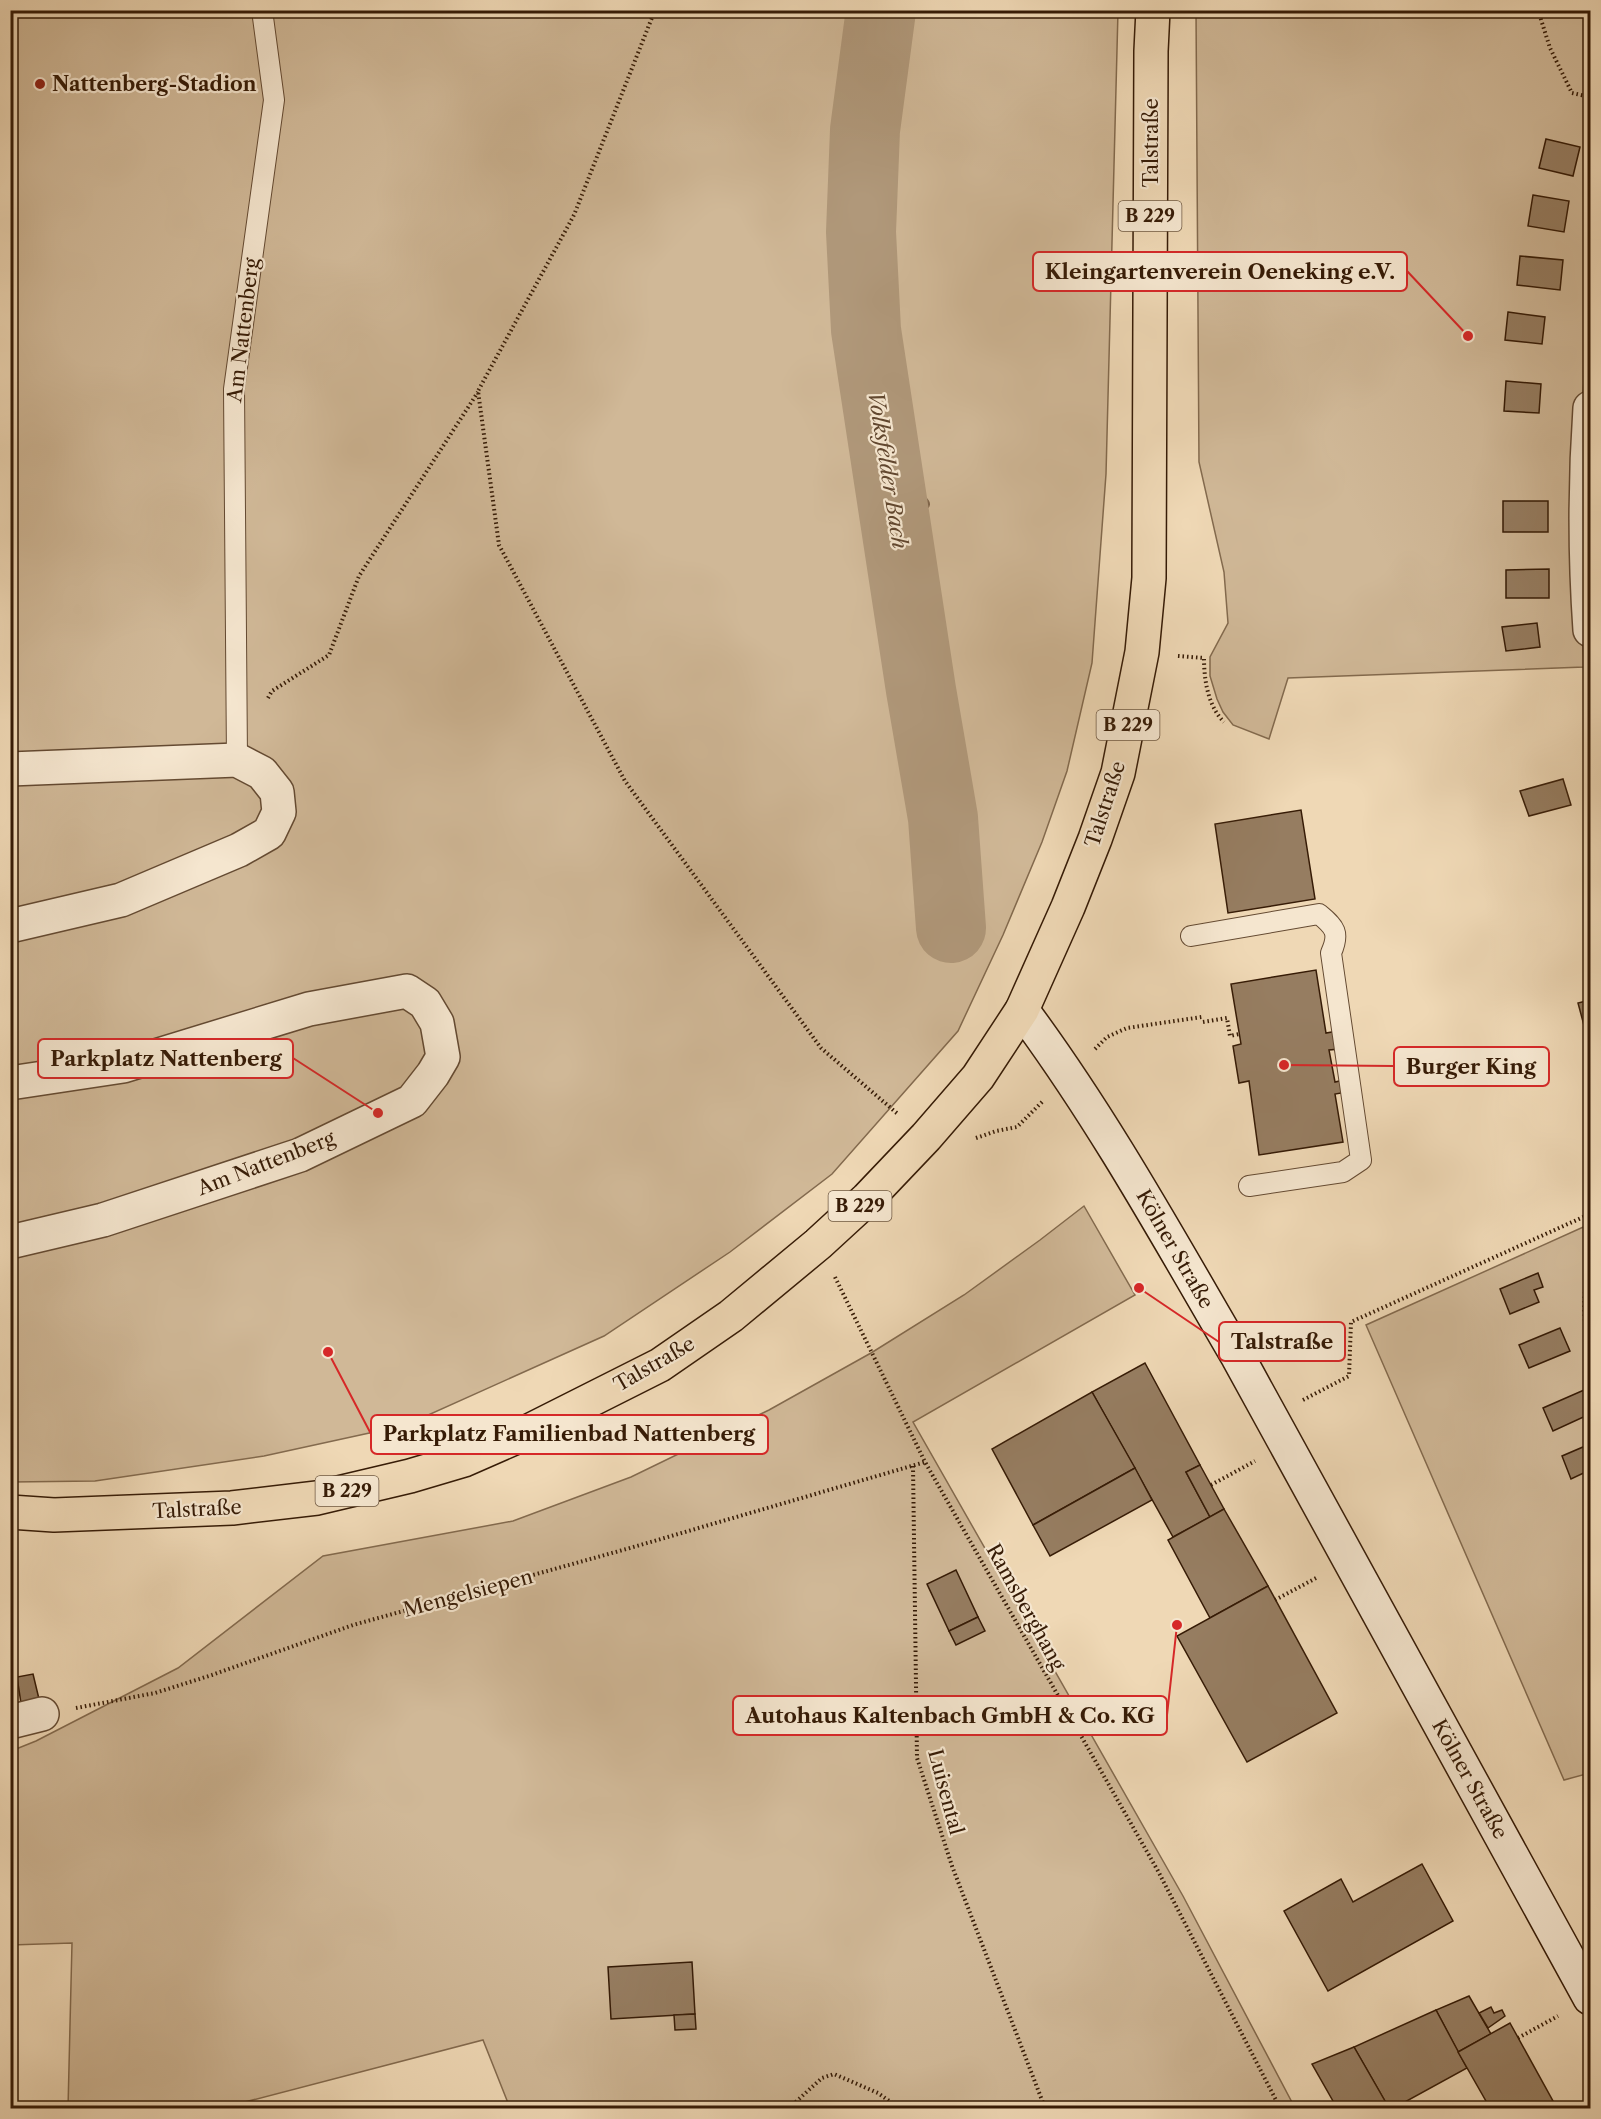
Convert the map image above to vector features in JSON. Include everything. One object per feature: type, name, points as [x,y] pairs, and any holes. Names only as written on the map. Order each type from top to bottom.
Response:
[{"type":"main road","name":"Talstraße","points":[[10,1512],[54,1515],[232,1508],[317,1498],[410,1476],[464,1460],[521,1435],[660,1365],[731,1316],[818,1245],[867,1199],[926,1137],[978,1077],[1022,1010],[1080,878],[1118,773],[1142,652],[1149,578],[1153,10]]},
{"type":"street","points":[[1590,408],[1587,462],[1590,630]]},
{"type":"street","points":[[10,769],[237,760],[262,773],[277,792],[279,812],[269,833],[239,850],[121,900],[10,926]]},
{"type":"street","name":"Am Nattenberg","points":[[10,1083],[123,1066],[309,1009],[406,991],[424,1003],[437,1023],[443,1057],[434,1074],[412,1101],[300,1155],[102,1220],[10,1242]]},
{"type":"street","name":"Kölner Straße","points":[[1022,1010],[1068,1075],[1137,1183],[1238,1357],[1590,1998]]},
{"type":"street","points":[[10,1722],[42,1714]]},
{"type":"lane","name":"Am Nattenberg","points":[[237,760],[234,389],[274,100],[262,10]]},
{"type":"lane","points":[[1191,936],[1319,914],[1329,922],[1335,932],[1336,941],[1331,952],[1361,1160],[1343,1172],[1249,1186]]},
{"type":"path","points":[[267,701],[272,691],[329,655],[358,576],[478,392],[574,215],[655,10]]},
{"type":"path","points":[[1538,10],[1550,48],[1572,93],[1590,97]]},
{"type":"path","points":[[478,392],[499,545],[625,781],[821,1048],[926,1137]]},
{"type":"path","points":[[1142,652],[1204,658],[1211,702],[1216,714],[1224,722]]},
{"type":"path","points":[[968,1143],[982,1135],[1017,1127],[1107,1037],[1127,1028],[1227,1018],[1230,1036],[1239,1034]]},
{"type":"path","points":[[1271,1418],[1349,1376],[1351,1322],[1590,1214]]},
{"type":"path","name":"Ramsberghang","points":[[818,1245],[925,1462],[1158,1871],[1280,2109]]},
{"type":"path","points":[[1590,1261],[1584,1329],[1590,1354]]},
{"type":"path","points":[[836,1278],[843,1272]]},
{"type":"path","name":"Mengelsiepen","points":[[42,1714],[155,1693],[212,1676],[353,1625],[630,1548],[925,1462]]},
{"type":"path","name":"Luisental","points":[[913,1466],[917,1758],[951,1866],[1045,2109]]},
{"type":"path","points":[[1211,1485],[1234,1472]]},
{"type":"path","points":[[1275,1600],[1350,1560]]},
{"type":"path","points":[[1518,2038],[1559,2016]]},
{"type":"path","points":[[789,2109],[822,2078],[834,2074],[878,2093],[899,2109]]},
{"type":"shaded area","points":[[10,11],[1118,11],[1106,474],[1092,663],[1067,771],[1042,842],[1003,935],[958,1031],[832,1174],[730,1252],[604,1336],[406,1425],[264,1456],[95,1481],[11,1482]]},
{"type":"shaded area","points":[[1196,11],[1590,11],[1590,296],[1579,450],[1579,542],[1584,667],[1288,678],[1269,739],[1233,725],[1223,712],[1210,676],[1210,657],[1228,623],[1224,572],[1199,462]]},
{"type":"shaded area","points":[[1084,1206],[1135,1295],[913,1422],[1183,1896],[1295,2108],[510,2108],[483,2040],[222,2108],[68,2108],[72,1943],[11,1945],[11,1751],[36,1741],[178,1668],[323,1556],[513,1521],[631,1477],[769,1410],[871,1353],[964,1295]]},
{"type":"shaded area","points":[[1590,1224],[1590,1773],[1564,1780],[1366,1325]]},
{"type":"building","points":[[1546,139],[1580,147],[1573,176],[1539,168]]},
{"type":"building","points":[[1533,195],[1569,201],[1564,232],[1528,226]]},
{"type":"building","points":[[1520,256],[1563,260],[1560,290],[1517,285]]},
{"type":"building","points":[[1508,312],[1545,317],[1542,344],[1505,340]]},
{"type":"building","points":[[1506,381],[1541,384],[1539,413],[1504,411]]},
{"type":"building","points":[[1503,501],[1548,501],[1548,532],[1503,532]]},
{"type":"building","points":[[1549,569],[1549,598],[1506,598],[1506,570]]},
{"type":"building","points":[[1537,623],[1540,647],[1506,651],[1502,627]]},
{"type":"building","points":[[1563,779],[1571,805],[1529,816],[1520,791]]},
{"type":"building","points":[[1301,810],[1315,899],[1228,913],[1215,824]]},
{"type":"building","points":[[1316,970],[1326,1033],[1337,1031],[1340,1049],[1329,1050],[1335,1082],[1344,1080],[1347,1092],[1335,1094],[1343,1142],[1259,1155],[1249,1081],[1239,1083],[1233,1046],[1241,1044],[1231,984]]},
{"type":"building","points":[[1590,1000],[1590,1048],[1578,1003]]},
{"type":"building","points":[[1538,1273],[1543,1287],[1534,1290],[1539,1302],[1510,1314],[1500,1289]]},
{"type":"building","points":[[1560,1328],[1570,1351],[1529,1368],[1519,1345]]},
{"type":"building","points":[[1145,1363],[1200,1465],[1186,1472],[1210,1517],[1173,1537],[1092,1392]]},
{"type":"building","points":[[1584,1390],[1590,1403],[1590,1414],[1553,1431],[1543,1408]]},
{"type":"building","points":[[1092,1392],[1135,1468],[1033,1525],[992,1449]]},
{"type":"building","points":[[1590,1444],[1590,1470],[1571,1479],[1562,1456]]},
{"type":"building","points":[[1200,1465],[1224,1509],[1210,1517],[1186,1472]]},
{"type":"building","points":[[1135,1468],[1152,1500],[1050,1556],[1033,1525]]},
{"type":"building","points":[[1224,1509],[1268,1586],[1210,1618],[1168,1540]]},
{"type":"building","points":[[956,1570],[978,1617],[949,1631],[927,1584]]},
{"type":"building","points":[[1268,1586],[1337,1713],[1247,1762],[1177,1636]]},
{"type":"building","points":[[978,1617],[985,1631],[956,1645],[949,1631]]},
{"type":"building","points":[[33,1674],[39,1699],[21,1703],[17,1677]]},
{"type":"building","points":[[1422,1864],[1453,1921],[1328,1991],[1284,1911],[1341,1879],[1353,1902]]},
{"type":"building","points":[[692,1962],[695,2014],[611,2019],[608,1967]]},
{"type":"building","points":[[1469,1996],[1491,2034],[1458,2052],[1436,2010]]},
{"type":"building","points":[[1491,2007],[1494,2013],[1502,2010],[1505,2016],[1488,2028],[1479,2013]]},
{"type":"building","points":[[1436,2010],[1467,2068],[1394,2108],[1389,2108],[1354,2047]]},
{"type":"building","points":[[695,2014],[696,2029],[675,2030],[674,2015]]},
{"type":"building","points":[[1510,2023],[1553,2101],[1539,2108],[1490,2108],[1458,2052]]},
{"type":"building","points":[[1354,2047],[1389,2108],[1337,2108],[1312,2064]]},
{"type":"waterway","name":"Volksfelder Bach","points":[[881,10],[865,130],[861,232],[866,330],[943,818],[951,928]]},
{"type":"waterway","points":[[883,444],[924,504]]},
{"type":"place","name":"Nattenberg-Stadion","points":[[40,84]]},
{"type":"place","name":"Kleingartenverein Oeneking e.V.","points":[[1468,336]]},
{"type":"place","name":"Burger King","points":[[1284,1065]]},
{"type":"place","name":"Parkplatz Nattenberg","points":[[378,1113]]},
{"type":"place","name":"Talstraße","points":[[1139,1288]]},
{"type":"place","name":"Parkplatz Familienbad Nattenberg","points":[[328,1352]]},
{"type":"place","name":"Autohaus Kaltenbach GmbH & Co. KG","points":[[1177,1625]]}]
